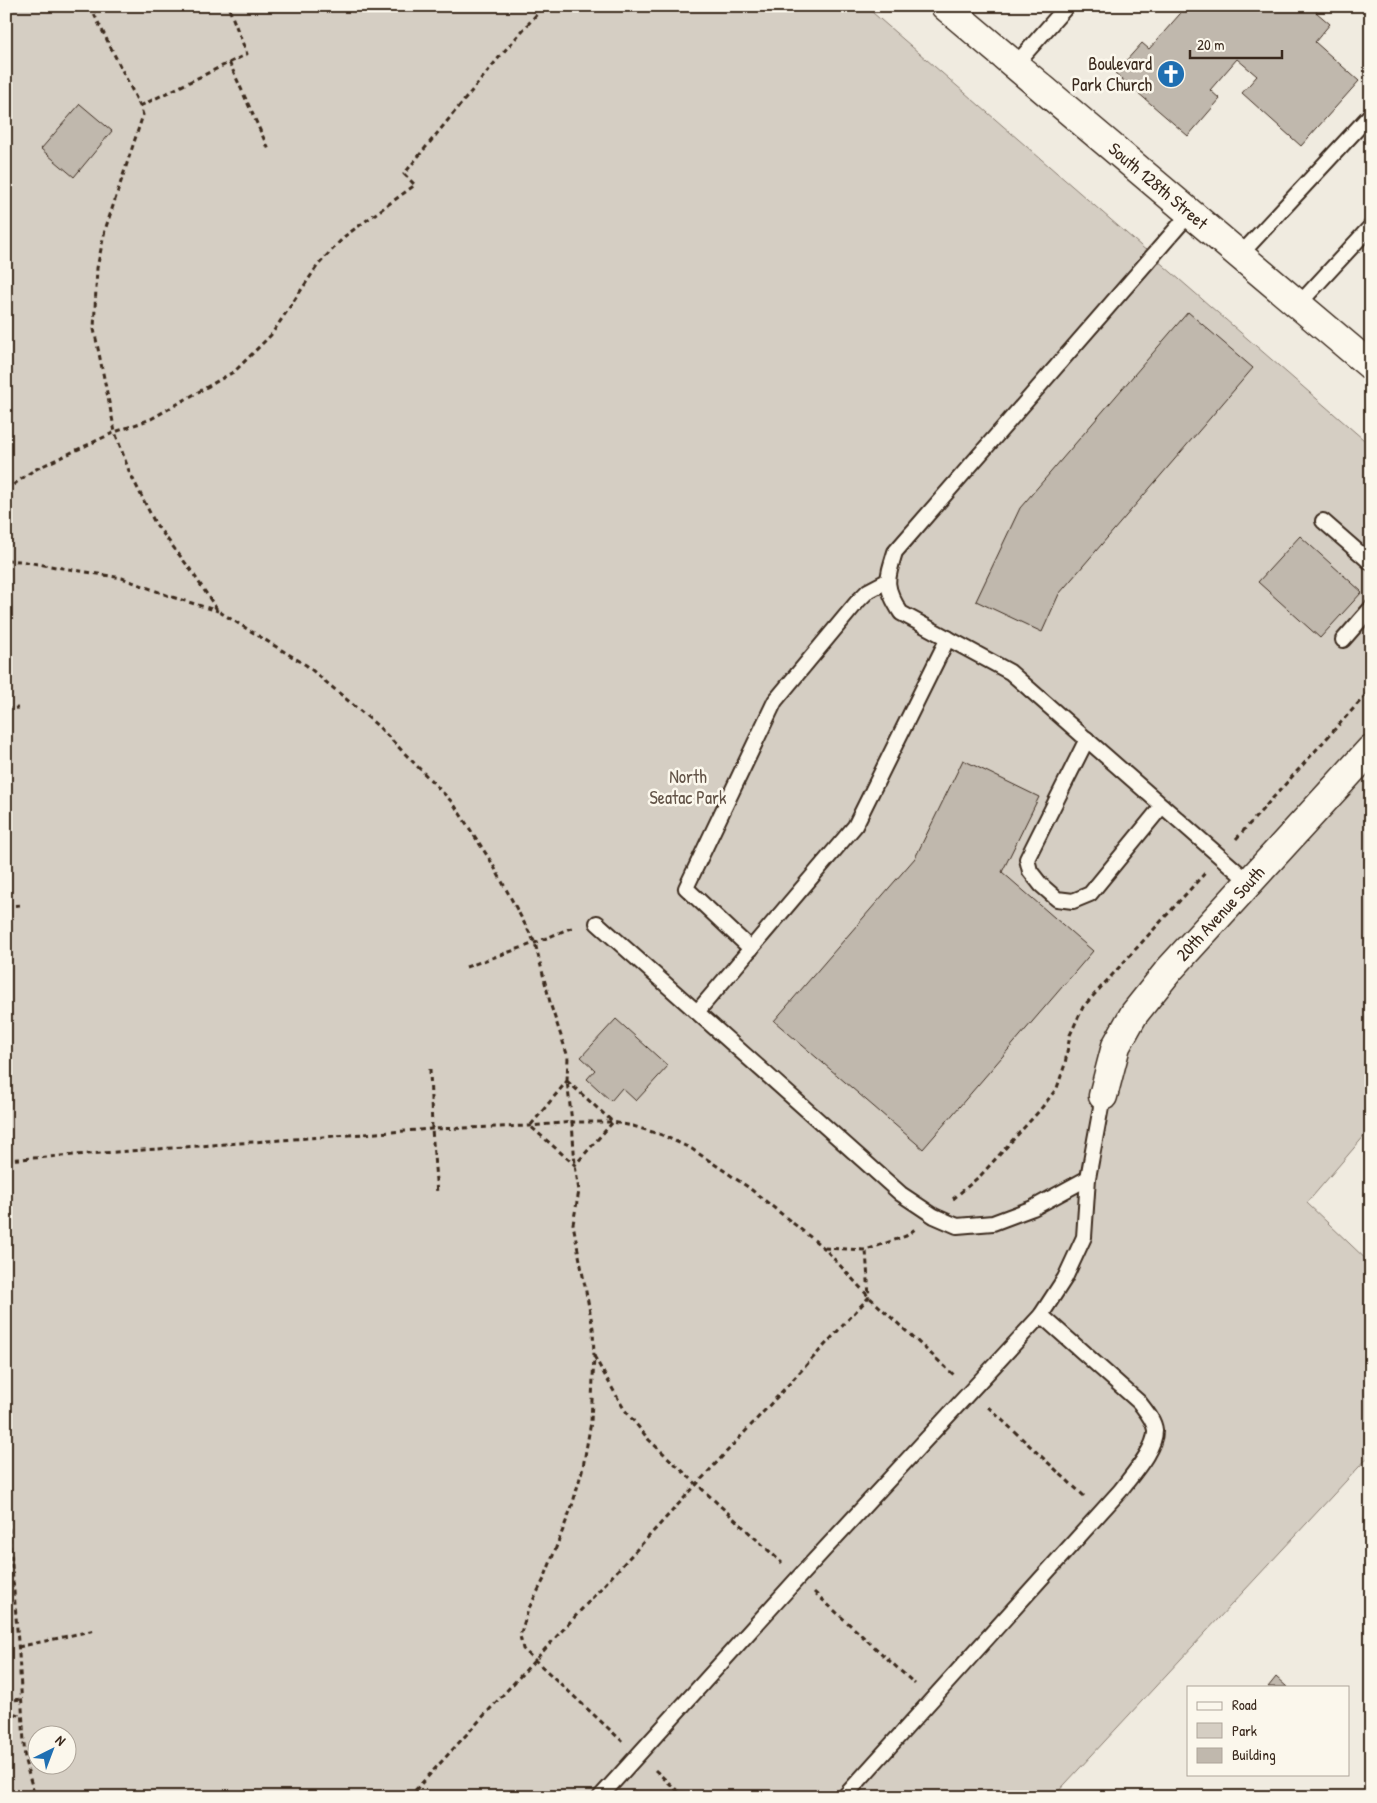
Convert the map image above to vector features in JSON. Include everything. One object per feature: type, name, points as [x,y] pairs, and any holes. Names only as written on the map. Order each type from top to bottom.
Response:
[{"type":"street","name":"South 128th Street","points":[[945,6],[1371,366]]},
{"type":"street","name":"20th Avenue South","points":[[1103,1096],[1116,1046],[1134,1014],[1169,970],[1371,749]]},
{"type":"lane","points":[[1015,65],[1067,6]]},
{"type":"lane","points":[[1240,255],[1371,114]]},
{"type":"lane","points":[[1190,213],[895,552],[887,581],[890,597],[901,613],[1010,672],[1249,882]]},
{"type":"lane","points":[[1298,305],[1371,226]]},
{"type":"lane","points":[[1323,522],[1371,564]]},
{"type":"lane","points":[[751,948],[686,888],[775,701],[858,601],[868,591],[887,581]]},
{"type":"lane","points":[[1342,640],[1371,608]]},
{"type":"lane","points":[[697,1012],[855,826],[948,638]]},
{"type":"lane","points":[[1087,739],[1028,859],[1030,871],[1041,885],[1057,899],[1073,901],[1090,894],[1162,806]]},
{"type":"lane","points":[[597,923],[901,1194],[934,1216],[958,1226],[993,1223],[1032,1208],[1088,1178]]},
{"type":"lane","points":[[600,1797],[798,1578],[1041,1315],[1065,1278],[1084,1237],[1088,1178],[1103,1096]]},
{"type":"lane","points":[[844,1797],[1120,1491],[1149,1452],[1155,1430],[1150,1416],[1139,1402],[1041,1315]]},
{"type":"path","points":[[6,10],[22,6]]},
{"type":"path","points":[[90,6],[140,106],[143,116],[105,230],[97,268],[94,329],[116,432],[129,472],[155,523],[190,569],[218,611]]},
{"type":"path","points":[[140,106],[247,54],[228,6]]},
{"type":"path","points":[[6,490],[34,470],[116,432],[151,419],[235,370],[271,335],[318,264],[345,236],[415,185],[404,174],[500,55],[544,6]]},
{"type":"path","points":[[229,62],[268,150]]},
{"type":"path","points":[[6,560],[122,578],[172,597],[218,611],[306,666],[378,726],[454,803],[492,863],[535,943],[550,1006],[568,1056],[567,1081],[575,1165],[580,1191],[573,1224],[593,1328],[594,1356],[591,1422],[583,1467],[561,1538],[544,1579],[528,1610],[520,1636],[523,1650],[684,1797]]},
{"type":"path","points":[[6,708],[18,708]]},
{"type":"path","points":[[6,906],[22,905]]},
{"type":"path","points":[[466,968],[568,929],[597,923]]},
{"type":"path","points":[[430,1070],[437,1194]]},
{"type":"path","points":[[567,1081],[613,1122]]},
{"type":"path","points":[[530,1126],[567,1081]]},
{"type":"path","points":[[575,1165],[613,1122]]},
{"type":"path","points":[[6,1160],[432,1128],[613,1122],[662,1135],[692,1149],[748,1187],[824,1248],[869,1297]]},
{"type":"path","points":[[530,1126],[575,1165]]},
{"type":"path","points":[[824,1248],[866,1250],[906,1236],[934,1216]]},
{"type":"path","points":[[409,1797],[869,1297],[866,1250]]},
{"type":"path","points":[[594,1356],[624,1409],[649,1440],[932,1699]]},
{"type":"path","points":[[6,1492],[25,1761],[36,1797]]},
{"type":"path","points":[[18,1647],[94,1630]]},
{"type":"path","points":[[6,1701],[21,1699]]},
{"type":"path","points":[[6,1711],[22,1717]]},
{"type":"green space","name":"North Seatac Park","points":[[6,6],[865,6],[1371,446],[1371,1128],[1307,1203],[1371,1264],[1371,1454],[1053,1797],[6,1797]]},
{"type":"building","name":"Boulevard Park Church","points":[[1187,6],[1321,6],[1316,12],[1330,24],[1315,42],[1359,81],[1301,146],[1242,93],[1257,76],[1237,59],[1210,90],[1220,99],[1188,136],[1115,73],[1142,43],[1149,49]]},
{"type":"building","points":[[80,104],[112,131],[74,177],[41,149]]},
{"type":"building","points":[[1188,312],[1253,368],[1059,594],[1042,632],[976,601],[1020,508]]},
{"type":"building","points":[[1300,536],[1362,592],[1320,638],[1258,582]]},
{"type":"building","points":[[963,760],[1039,797],[1002,872],[1093,951],[923,1149],[774,1021],[915,858]]},
{"type":"building","points":[[616,1019],[668,1066],[636,1101],[622,1088],[611,1101],[587,1079],[595,1070],[581,1057]]},
{"type":"building","points":[[1276,1677],[1286,1686],[1269,1686]]},
{"type":"place","name":"Boulevard Park Church","points":[[1171,74]]}]
